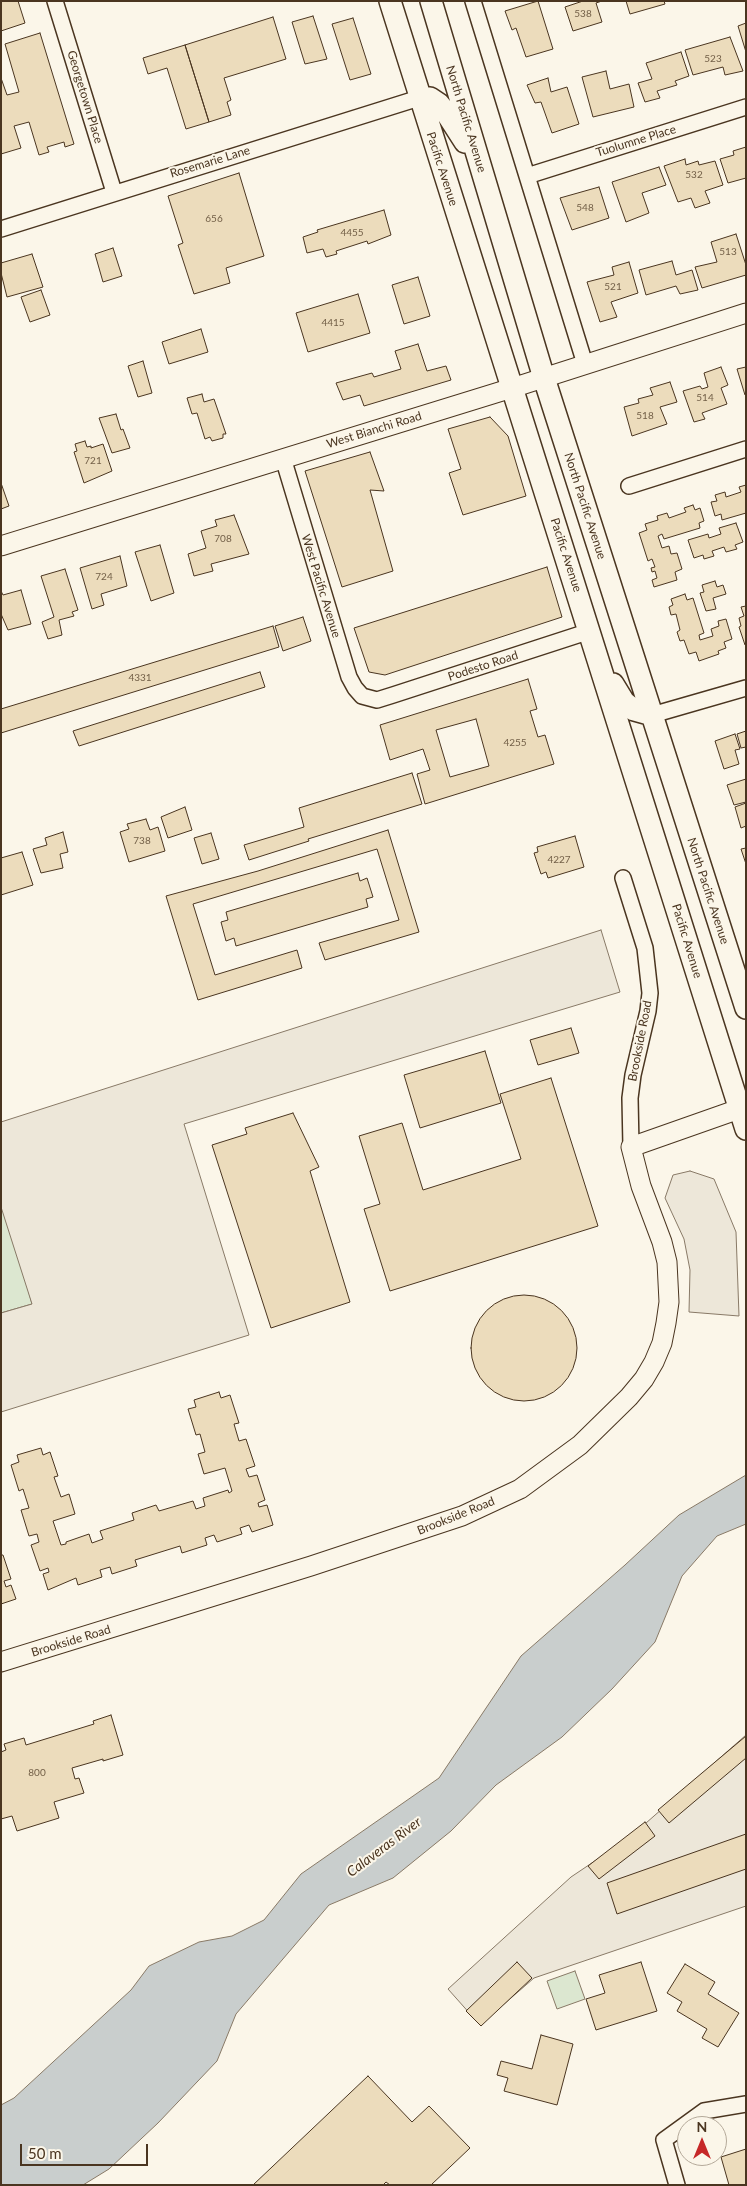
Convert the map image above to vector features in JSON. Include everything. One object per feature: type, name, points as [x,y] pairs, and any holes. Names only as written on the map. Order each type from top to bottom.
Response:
[{"type":"main road","name":"Pacific Avenue","points":[[390,1],[419,98],[744,1117]]},
{"type":"main road","name":"North Pacific Avenue","points":[[431,1],[544,378],[746,1008]]},
{"type":"main road","points":[[419,98],[430,98],[448,114],[480,166]]},
{"type":"main road","points":[[590,631],[616,691],[624,702],[634,710],[652,715]]},
{"type":"street","name":"Georgetown Place","points":[[55,1],[114,192]]},
{"type":"street","points":[[473,1],[585,364]]},
{"type":"street","name":"Rosemarie Lane","points":[[1,228],[419,98]]},
{"type":"street","name":"Tuolumne Place","points":[[527,176],[746,107]]},
{"type":"street","name":"West Bianchi Road","points":[[1,546],[544,378],[746,313]]},
{"type":"street","points":[[629,486],[746,449]]},
{"type":"street","name":"West Pacific Avenue","points":[[283,458],[349,677],[362,696],[377,700]]},
{"type":"street","name":"Podesto Road","points":[[377,700],[590,631]]},
{"type":"street","points":[[652,715],[746,688]]},
{"type":"street","name":"Brookside Road","points":[[1,1662],[311,1566],[462,1516],[520,1489],[580,1445],[629,1397],[644,1379],[662,1343],[666,1323],[668,1302],[667,1262],[662,1242],[641,1186],[631,1147],[630,1098],[650,993],[644,948],[623,878]]},
{"type":"street","points":[[631,1147],[744,1117]]},
{"type":"street","points":[[677,2185],[664,2140],[704,2111],[746,2104]]},
{"type":"green space","points":[[1,1190],[32,1304],[1,1313]]},
{"type":"green space","points":[[575,1971],[585,1999],[557,2009],[547,1981]]},
{"type":"shaded area","points":[[601,930],[620,992],[184,1124],[249,1335],[1,1412],[1,1313],[32,1304],[1,1207],[1,1122]]},
{"type":"shaded area","points":[[690,1171],[714,1179],[736,1232],[739,1316],[689,1312],[690,1270],[684,1239],[665,1198],[673,1175]]},
{"type":"shaded area","points":[[746,1735],[746,1906],[534,1978],[480,2025],[448,1989],[571,1877],[629,1838]]},
{"type":"water","name":"Calaveras River","points":[[746,1475],[746,1524],[717,1536],[682,1576],[655,1642],[612,1689],[562,1737],[496,1785],[451,1831],[393,1878],[329,1905],[236,2014],[217,2061],[158,2123],[109,2169],[83,2185],[1,2185],[1,2105],[14,2098],[131,1990],[149,1966],[199,1942],[232,1936],[264,1920],[301,1874],[439,1778],[521,1656],[679,1515]]},
{"type":"building","points":[[1,1],[18,1],[25,23],[1,31]]},
{"type":"building","points":[[538,1],[553,49],[526,57],[516,28],[512,30],[505,11]]},
{"type":"building","points":[[583,1],[602,1],[596,3],[602,22],[573,31],[565,7]]},
{"type":"building","points":[[626,1],[664,1],[665,4],[630,14]]},
{"type":"building","points":[[313,16],[327,59],[305,64],[292,22]]},
{"type":"building","points":[[273,17],[286,59],[224,78],[231,100],[227,102],[231,115],[209,122],[185,45]]},
{"type":"building","points":[[353,18],[371,74],[350,80],[332,24]]},
{"type":"building","points":[[746,23],[746,52],[738,26]]},
{"type":"building","points":[[40,33],[74,144],[65,147],[64,142],[47,147],[49,152],[39,155],[29,122],[14,126],[21,148],[1,154],[1,78],[7,95],[19,92],[5,44]]},
{"type":"building","points":[[730,37],[743,71],[725,75],[723,67],[693,75],[685,50]]},
{"type":"building","points":[[185,45],[209,122],[186,129],[167,68],[148,74],[143,58]]},
{"type":"building","points":[[681,52],[689,76],[675,81],[677,85],[657,91],[660,98],[645,102],[638,83],[652,79],[646,63]]},
{"type":"building","points":[[606,71],[610,89],[629,84],[634,107],[593,117],[582,77]]},
{"type":"building","points":[[548,78],[551,92],[567,87],[579,124],[552,133],[541,102],[535,103],[527,85]]},
{"type":"building","points":[[746,147],[746,178],[728,183],[720,159],[734,155],[733,151]]},
{"type":"building","points":[[685,159],[686,165],[698,161],[699,165],[715,161],[723,185],[705,191],[710,203],[695,208],[691,198],[678,202],[664,166]]},
{"type":"building","points":[[659,167],[666,185],[642,193],[649,213],[626,222],[612,182]]},
{"type":"building","points":[[239,173],[264,256],[226,268],[230,283],[194,294],[178,245],[183,243],[168,196]]},
{"type":"building","points":[[599,187],[609,218],[572,230],[560,198]]},
{"type":"building","points":[[384,210],[391,235],[368,244],[367,241],[336,251],[337,254],[326,257],[323,249],[307,253],[303,237],[318,232],[317,230]]},
{"type":"building","points":[[736,234],[746,265],[746,275],[702,288],[695,267],[717,262],[711,242]]},
{"type":"building","points":[[113,248],[122,276],[103,282],[95,254]]},
{"type":"building","points":[[32,254],[43,287],[7,297],[1,273],[1,263]]},
{"type":"building","points":[[672,261],[676,275],[692,270],[698,290],[680,294],[676,286],[646,295],[639,270]]},
{"type":"building","points":[[629,262],[638,293],[611,302],[617,317],[600,322],[587,282],[614,275],[612,267]]},
{"type":"building","points":[[418,277],[430,316],[404,324],[392,285]]},
{"type":"building","points":[[41,290],[50,315],[30,322],[21,297]]},
{"type":"building","points":[[358,294],[370,333],[308,352],[296,313]]},
{"type":"building","points":[[201,329],[208,352],[169,364],[162,342]]},
{"type":"building","points":[[418,344],[427,371],[446,366],[451,380],[364,406],[360,395],[343,400],[336,383],[372,373],[374,377],[401,369],[395,351]]},
{"type":"building","points":[[143,361],[152,393],[138,397],[128,366]]},
{"type":"building","points":[[721,367],[728,385],[721,388],[727,404],[702,413],[705,419],[694,422],[683,391],[700,386],[702,389],[708,387],[704,373]]},
{"type":"building","points":[[746,367],[746,395],[745,395],[737,369]]},
{"type":"building","points":[[670,382],[677,402],[660,407],[667,424],[632,436],[624,407],[639,403],[638,399],[653,395],[650,388]]},
{"type":"building","points":[[202,394],[204,402],[214,399],[226,434],[223,434],[223,438],[212,441],[210,437],[205,439],[197,413],[192,414],[187,398]]},
{"type":"building","points":[[116,414],[130,448],[112,453],[99,418]]},
{"type":"building","points":[[490,417],[508,436],[526,496],[463,515],[449,473],[461,469],[448,429]]},
{"type":"building","points":[[85,441],[87,447],[91,446],[91,448],[103,444],[112,471],[84,483],[74,452],[77,451],[75,444]]},
{"type":"building","points":[[370,452],[384,491],[370,490],[393,571],[342,587],[305,471]]},
{"type":"building","points":[[1,483],[9,506],[1,509]]},
{"type":"building","points":[[746,485],[746,513],[722,520],[721,514],[715,516],[711,502],[717,501],[715,495],[725,492],[726,497],[741,492],[739,487]]},
{"type":"building","points":[[693,505],[695,510],[700,508],[704,521],[699,523],[700,528],[664,539],[662,534],[658,536],[662,548],[669,546],[671,554],[677,553],[682,569],[675,572],[677,580],[654,587],[652,580],[657,578],[655,571],[652,572],[651,568],[655,567],[652,559],[648,561],[639,533],[647,530],[645,524],[658,520],[657,516],[667,513],[669,518],[686,512],[684,508]]},
{"type":"building","points":[[234,515],[249,554],[211,564],[213,571],[194,576],[188,554],[206,548],[201,531],[217,526],[215,520]]},
{"type":"building","points":[[736,523],[743,542],[735,545],[737,549],[726,552],[724,547],[712,551],[714,556],[704,559],[703,555],[694,558],[688,540],[708,534],[709,538],[721,534],[719,528]]},
{"type":"building","points":[[160,545],[174,593],[151,601],[135,552]]},
{"type":"building","points":[[120,556],[127,586],[101,594],[104,605],[92,609],[80,568]]},
{"type":"building","points":[[547,567],[562,617],[385,675],[369,672],[354,628]]},
{"type":"building","points":[[65,569],[78,610],[72,612],[74,616],[59,620],[62,635],[48,639],[42,622],[54,617],[41,576]]},
{"type":"building","points":[[715,581],[717,587],[723,585],[726,594],[713,598],[716,609],[706,611],[700,593],[704,592],[702,585]]},
{"type":"building","points":[[21,590],[31,624],[8,630],[1,614],[1,591],[3,595]]},
{"type":"building","points":[[685,594],[687,600],[693,598],[704,633],[699,635],[700,640],[713,636],[711,629],[719,626],[718,621],[726,619],[732,639],[724,642],[726,648],[718,651],[719,654],[699,661],[696,652],[689,654],[684,640],[680,641],[677,632],[680,630],[676,614],[671,615],[669,607],[673,605],[671,599]]},
{"type":"building","points":[[746,606],[745,645],[739,627],[741,626],[739,618],[744,616],[741,607]]},
{"type":"building","points":[[303,617],[311,641],[283,651],[275,626]]},
{"type":"building","points":[[273,626],[279,647],[1,733],[1,709]]},
{"type":"building","points":[[260,672],[265,687],[79,746],[73,731]]},
{"type":"building","points":[[528,679],[537,709],[530,711],[538,737],[545,735],[554,764],[425,804],[417,774],[430,770],[423,749],[390,760],[380,725]],"holes":[[[476,719],[489,766],[450,777],[436,730]]]},
{"type":"building","points":[[746,731],[746,747],[741,748],[737,734]]},
{"type":"building","points":[[735,734],[740,749],[735,750],[739,764],[724,769],[715,741]]},
{"type":"building","points":[[412,773],[422,804],[308,839],[309,841],[249,860],[244,845],[304,827],[299,808]]},
{"type":"building","points":[[746,779],[746,802],[734,805],[727,785]]},
{"type":"building","points":[[746,803],[746,826],[741,828],[735,807]]},
{"type":"building","points":[[185,807],[192,830],[168,838],[161,817]]},
{"type":"building","points":[[146,819],[150,830],[158,827],[165,851],[129,862],[120,832],[129,829],[127,824]]},
{"type":"building","points":[[388,830],[419,932],[325,960],[319,943],[399,920],[377,849],[193,904],[215,975],[297,950],[302,968],[198,1000],[166,896],[258,871]]},
{"type":"building","points":[[63,832],[68,852],[60,854],[63,868],[41,873],[33,849],[47,845],[45,838]]},
{"type":"building","points":[[211,833],[219,859],[202,864],[194,838]]},
{"type":"building","points":[[575,836],[584,867],[548,878],[546,872],[541,874],[534,853],[538,852],[537,847]]},
{"type":"building","points":[[746,848],[746,864],[741,849]]},
{"type":"building","points":[[22,852],[33,885],[1,895],[1,858]]},
{"type":"building","points":[[358,873],[360,881],[367,878],[373,897],[366,899],[368,907],[236,946],[234,938],[226,941],[221,922],[228,920],[226,912]]},
{"type":"building","points":[[571,1028],[579,1053],[538,1065],[530,1040]]},
{"type":"building","points":[[485,1051],[501,1103],[420,1128],[404,1075]]},
{"type":"building","points":[[551,1078],[598,1226],[390,1291],[364,1209],[380,1204],[359,1136],[402,1123],[423,1190],[521,1159],[500,1094]]},
{"type":"building","points":[[293,1113],[319,1167],[310,1171],[350,1302],[271,1328],[212,1145],[247,1134],[245,1128]]},
{"type":"building","points":[[524,1295],[544,1299],[562,1310],[573,1328],[577,1348],[573,1368],[562,1386],[544,1397],[524,1401],[504,1397],[486,1386],[475,1368],[471,1348],[475,1328],[486,1310],[504,1299]]},
{"type":"building","points":[[219,1392],[221,1398],[230,1395],[239,1423],[234,1424],[239,1441],[246,1439],[255,1466],[246,1469],[249,1477],[257,1475],[265,1500],[258,1503],[259,1507],[267,1505],[273,1525],[252,1532],[249,1525],[240,1528],[242,1534],[217,1542],[214,1535],[205,1538],[207,1545],[182,1553],[180,1546],[135,1560],[137,1566],[112,1574],[110,1567],[100,1570],[102,1577],[78,1585],[76,1578],[48,1590],[43,1574],[49,1572],[48,1568],[40,1571],[31,1545],[39,1542],[37,1534],[29,1536],[21,1510],[29,1508],[23,1489],[19,1491],[11,1465],[19,1462],[17,1455],[41,1448],[43,1455],[50,1452],[58,1476],[54,1477],[61,1497],[69,1494],[75,1514],[53,1521],[61,1545],[89,1534],[92,1543],[103,1539],[100,1531],[134,1520],[132,1513],[156,1505],[159,1511],[193,1501],[196,1509],[205,1506],[203,1498],[228,1490],[229,1493],[232,1491],[225,1468],[204,1474],[198,1454],[205,1452],[200,1434],[196,1435],[188,1409],[196,1407],[194,1400]]},
{"type":"building","points":[[1,1555],[3,1555],[11,1579],[4,1581],[6,1587],[11,1585],[16,1599],[1,1604]]},
{"type":"building","points":[[111,1715],[123,1755],[72,1768],[75,1779],[79,1778],[84,1793],[54,1802],[59,1818],[17,1831],[12,1816],[1,1819],[1,1752],[6,1750],[4,1744],[24,1738],[26,1745],[94,1724],[93,1721]]},
{"type":"building","points":[[746,1736],[746,1758],[669,1823],[658,1810]]},
{"type":"building","points":[[645,1822],[655,1836],[599,1879],[588,1866]]},
{"type":"building","points":[[746,1834],[746,1869],[617,1914],[607,1883]]},
{"type":"building","points":[[517,1962],[532,1978],[481,2026],[466,2011]]},
{"type":"building","points":[[641,1962],[657,2011],[596,2030],[586,1999],[605,1993],[599,1975]]},
{"type":"building","points":[[685,1964],[715,1982],[708,1994],[739,2013],[718,2047],[702,2038],[707,2029],[677,2011],[682,2002],[667,1993]]},
{"type":"building","points":[[541,2035],[573,2044],[557,2105],[504,2091],[508,2078],[497,2075],[501,2061],[532,2069]]},
{"type":"building","points":[[368,2076],[412,2122],[429,2106],[470,2148],[431,2185],[390,2185],[386,2182],[383,2185],[253,2185]]},
{"type":"building","points":[[746,2149],[746,2185],[729,2185],[724,2166],[727,2166],[727,2155]]}]
